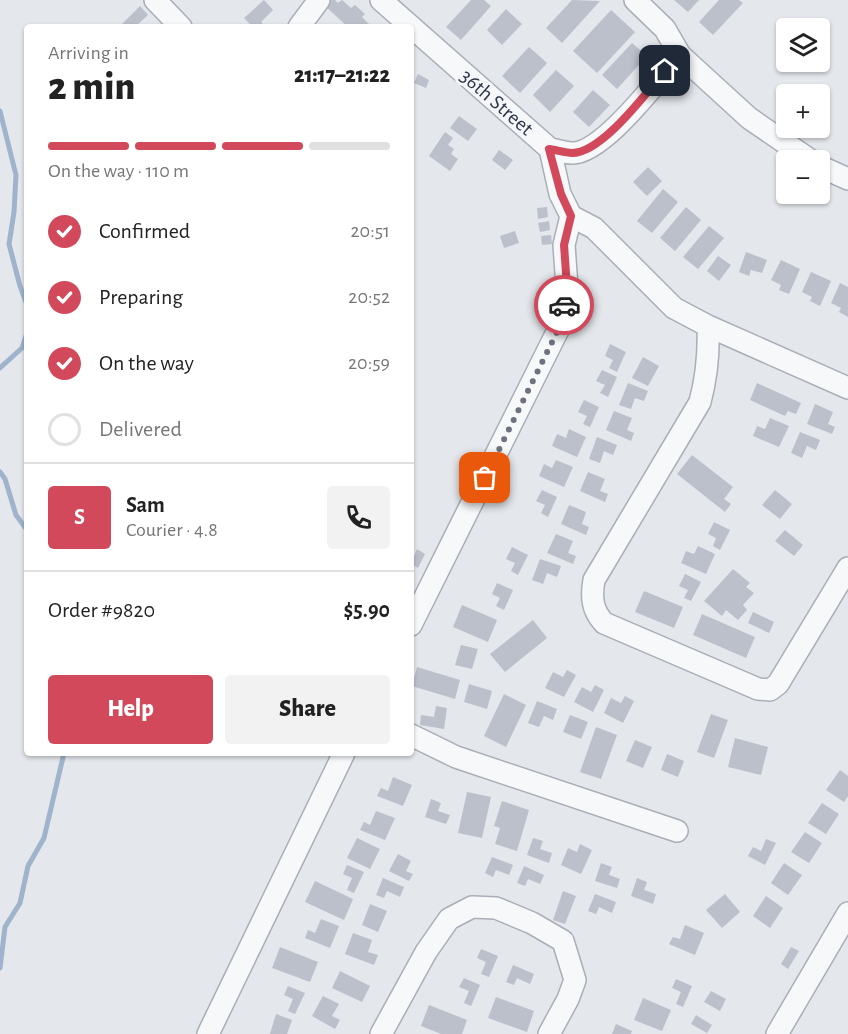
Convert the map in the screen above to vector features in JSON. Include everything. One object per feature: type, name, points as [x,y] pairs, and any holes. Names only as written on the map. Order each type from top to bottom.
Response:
[{"type":"street","points":[[155,0],[178,24]]},
{"type":"street","points":[[301,24],[319,0]]},
{"type":"street","name":"36th Street","points":[[381,0],[408,24]]},
{"type":"street","points":[[634,0],[665,29],[680,55],[749,118],[795,150]]},
{"type":"street","name":"36th Street","points":[[414,29],[549,149],[561,194],[571,216]]},
{"type":"street","points":[[549,149],[574,154],[588,149],[609,136],[680,55]]},
{"type":"street","points":[[830,171],[848,180]]},
{"type":"street","points":[[414,618],[560,326],[567,287],[564,245],[571,216],[594,228],[674,308],[708,326],[848,388]]},
{"type":"street","points":[[708,326],[707,374],[700,402],[594,580],[592,595],[596,614],[604,623],[758,689],[770,690],[778,684],[848,568]]},
{"type":"street","points":[[414,736],[456,757],[677,831]]},
{"type":"street","points":[[208,1034],[343,756]]},
{"type":"street","points":[[381,1034],[426,952],[449,918],[472,907],[496,908],[532,922],[563,941],[576,980],[549,1034]]},
{"type":"street","points":[[777,1034],[848,913]]},
{"type":"building","points":[[264,0],[273,10],[261,22],[263,24],[250,24],[244,18]]},
{"type":"building","points":[[331,0],[338,3],[342,0],[351,8],[355,5],[365,14],[362,17],[369,24],[345,24],[325,6]]},
{"type":"building","points":[[471,0],[484,0],[491,6],[461,40],[446,27]]},
{"type":"building","points":[[572,0],[600,1],[562,43],[546,28]]},
{"type":"building","points":[[674,0],[699,0],[688,12]]},
{"type":"building","points":[[719,0],[739,0],[743,3],[713,35],[699,22]]},
{"type":"building","points":[[140,6],[148,15],[138,24],[122,24]]},
{"type":"building","points":[[506,9],[522,24],[502,45],[487,30]]},
{"type":"building","points":[[611,10],[635,32],[597,73],[573,51]]},
{"type":"building","points":[[632,43],[647,56],[617,89],[602,75]]},
{"type":"building","points":[[529,47],[547,63],[520,93],[502,76]]},
{"type":"building","points":[[556,70],[574,86],[550,112],[533,95]]},
{"type":"building","points":[[418,74],[429,80],[426,88],[414,83]]},
{"type":"building","points":[[593,90],[610,105],[589,127],[573,112]]},
{"type":"building","points":[[459,116],[477,129],[468,141],[450,128]]},
{"type":"building","points":[[445,132],[453,138],[448,145],[454,149],[451,154],[458,159],[450,171],[429,156]]},
{"type":"building","points":[[499,150],[513,160],[505,170],[492,160]]},
{"type":"building","points":[[648,167],[662,181],[647,196],[633,182]]},
{"type":"building","points":[[663,189],[678,202],[652,233],[637,221]]},
{"type":"building","points":[[547,207],[548,217],[538,219],[537,208]]},
{"type":"building","points":[[686,207],[701,220],[675,251],[660,238]]},
{"type":"building","points":[[549,221],[550,230],[540,232],[538,223]]},
{"type":"building","points":[[709,226],[724,238],[698,269],[683,257]]},
{"type":"building","points":[[515,231],[519,243],[504,248],[500,236]]},
{"type":"building","points":[[551,235],[552,244],[542,245],[541,236]]},
{"type":"building","points":[[746,252],[767,260],[762,273],[751,270],[749,276],[739,272]]},
{"type":"building","points":[[718,256],[731,265],[719,281],[707,271]]},
{"type":"building","points":[[781,260],[800,269],[789,294],[779,290],[781,285],[771,280]]},
{"type":"building","points":[[811,272],[831,281],[820,306],[810,301],[812,297],[802,292]]},
{"type":"building","points":[[840,283],[848,287],[848,317],[839,312],[841,308],[831,303]]},
{"type":"building","points":[[610,344],[626,352],[617,372],[609,368],[613,360],[605,356]]},
{"type":"building","points":[[643,357],[659,366],[648,386],[632,378]]},
{"type":"building","points":[[602,370],[617,377],[608,397],[600,393],[605,385],[596,381]]},
{"type":"building","points":[[628,383],[648,391],[644,401],[635,398],[631,409],[619,405]]},
{"type":"building","points":[[757,383],[801,403],[796,414],[788,411],[785,416],[750,400]]},
{"type":"building","points":[[584,400],[599,407],[590,427],[583,424],[587,416],[578,412]]},
{"type":"building","points":[[815,404],[833,412],[828,424],[835,427],[832,434],[807,424]]},
{"type":"building","points":[[614,411],[632,418],[627,430],[634,433],[631,441],[606,430]]},
{"type":"building","points":[[770,418],[789,426],[779,447],[753,436],[757,426],[765,429]]},
{"type":"building","points":[[569,429],[586,437],[577,457],[552,446],[557,434],[566,438]]},
{"type":"building","points":[[800,432],[820,440],[816,450],[807,446],[802,458],[791,453]]},
{"type":"building","points":[[597,437],[617,445],[613,455],[604,451],[600,463],[589,459]]},
{"type":"building","points":[[692,455],[733,487],[724,499],[731,504],[725,512],[677,474]]},
{"type":"building","points":[[556,460],[573,467],[564,487],[539,476],[544,464],[552,468]]},
{"type":"building","points":[[588,472],[605,479],[600,491],[608,494],[605,502],[580,491]]},
{"type":"building","points":[[542,490],[557,497],[548,517],[541,513],[545,505],[536,501]]},
{"type":"building","points":[[775,490],[792,504],[780,519],[762,505]]},
{"type":"building","points":[[569,505],[586,512],[582,524],[589,527],[586,535],[561,524]]},
{"type":"building","points":[[714,522],[730,530],[720,550],[713,546],[716,538],[708,534]]},
{"type":"building","points":[[785,530],[803,545],[794,556],[775,541]]},
{"type":"building","points":[[556,534],[573,541],[568,553],[576,556],[573,564],[547,553]]},
{"type":"building","points":[[698,546],[715,554],[706,574],[681,563],[686,551],[694,554]]},
{"type":"building","points":[[512,547],[528,555],[518,575],[511,571],[515,563],[506,559]]},
{"type":"building","points":[[417,549],[425,554],[418,568],[414,566]]},
{"type":"building","points":[[540,559],[561,566],[557,577],[547,573],[543,584],[532,580]]},
{"type":"building","points":[[733,569],[750,583],[746,587],[754,593],[743,605],[747,610],[738,620],[726,610],[722,616],[704,601]]},
{"type":"building","points":[[685,574],[701,582],[691,601],[684,598],[688,590],[679,586]]},
{"type":"building","points":[[497,583],[513,590],[504,610],[496,606],[500,598],[492,594]]},
{"type":"building","points":[[644,591],[683,607],[674,628],[635,612]]},
{"type":"building","points":[[462,605],[497,620],[488,642],[453,627]]},
{"type":"building","points":[[753,612],[774,622],[769,633],[748,623]]},
{"type":"building","points":[[702,614],[755,637],[746,658],[693,635]]},
{"type":"building","points":[[533,620],[547,638],[505,672],[490,654]]},
{"type":"building","points":[[461,645],[478,649],[472,669],[455,665]]},
{"type":"building","points":[[417,667],[460,680],[455,699],[414,687]]},
{"type":"building","points":[[567,670],[576,675],[564,697],[545,688],[553,672],[563,677]]},
{"type":"building","points":[[469,684],[492,691],[487,709],[464,702]]},
{"type":"building","points":[[595,685],[604,690],[593,712],[574,702],[582,687],[591,692]]},
{"type":"building","points":[[504,694],[526,705],[506,747],[484,736]]},
{"type":"building","points":[[625,696],[634,701],[623,723],[604,713],[611,698],[621,703]]},
{"type":"building","points":[[537,701],[557,709],[553,720],[544,716],[539,727],[528,723]]},
{"type":"building","points":[[436,706],[447,708],[444,729],[420,725],[421,715],[434,717]]},
{"type":"building","points":[[711,714],[728,720],[714,758],[697,752]]},
{"type":"building","points":[[570,715],[588,722],[581,739],[563,732]]},
{"type":"building","points":[[596,727],[617,735],[601,779],[580,772]]},
{"type":"building","points":[[735,738],[768,747],[761,775],[728,767]]},
{"type":"building","points":[[635,740],[652,747],[643,768],[626,761]]},
{"type":"building","points":[[667,754],[684,761],[678,777],[661,770]]},
{"type":"building","points":[[840,770],[848,776],[848,796],[844,802],[826,790]]},
{"type":"building","points":[[393,777],[412,785],[403,806],[377,796],[381,788],[388,791]]},
{"type":"building","points":[[467,792],[491,797],[482,838],[458,833]]},
{"type":"building","points":[[431,799],[441,803],[438,811],[450,815],[446,824],[425,817]]},
{"type":"building","points":[[502,801],[529,810],[517,851],[495,844],[500,828],[494,826]]},
{"type":"building","points":[[822,803],[839,814],[826,834],[808,823]]},
{"type":"building","points":[[376,811],[395,818],[385,840],[360,830],[364,822],[370,825]]},
{"type":"building","points":[[805,832],[822,843],[809,863],[791,852]]},
{"type":"building","points":[[357,838],[380,849],[370,869],[347,858]]},
{"type":"building","points":[[533,838],[543,841],[540,849],[552,853],[549,863],[527,855]]},
{"type":"building","points":[[766,839],[776,843],[765,865],[748,856],[753,847],[761,851]]},
{"type":"building","points":[[580,844],[592,850],[581,874],[561,865],[568,848],[577,852]]},
{"type":"building","points":[[398,854],[411,861],[406,871],[413,874],[409,881],[389,871]]},
{"type":"building","points":[[492,857],[513,865],[509,875],[496,870],[493,877],[485,873]]},
{"type":"building","points":[[601,863],[612,867],[609,875],[620,879],[617,888],[595,881]]},
{"type":"building","points":[[784,863],[802,875],[788,895],[771,883]]},
{"type":"building","points":[[347,865],[364,872],[354,893],[347,890],[352,878],[343,874]]},
{"type":"building","points":[[524,866],[544,875],[540,884],[528,879],[525,886],[517,883]]},
{"type":"building","points":[[383,878],[404,887],[400,897],[387,891],[384,898],[376,895]]},
{"type":"building","points":[[637,878],[647,882],[644,890],[656,894],[653,904],[631,896]]},
{"type":"building","points":[[315,881],[353,899],[344,920],[305,902]]},
{"type":"building","points":[[563,891],[576,896],[565,924],[553,920]]},
{"type":"building","points":[[595,894],[616,902],[612,913],[599,907],[596,914],[588,911]]},
{"type":"building","points":[[725,894],[740,912],[722,928],[706,910]]},
{"type":"building","points":[[766,896],[783,908],[770,928],[753,916]]},
{"type":"building","points":[[370,904],[387,911],[378,932],[362,925]]},
{"type":"building","points":[[321,919],[339,926],[330,948],[305,938],[308,930],[315,933]]},
{"type":"building","points":[[685,925],[704,933],[695,955],[669,944],[673,937],[680,939]]},
{"type":"building","points":[[353,933],[372,940],[368,952],[378,955],[374,965],[345,954]]},
{"type":"building","points":[[280,947],[318,962],[310,982],[272,968]]},
{"type":"building","points":[[791,947],[799,951],[788,969],[781,964]]},
{"type":"building","points":[[481,949],[498,956],[489,977],[481,974],[486,962],[477,958]]},
{"type":"building","points":[[513,965],[534,974],[530,984],[517,978],[514,985],[506,982]]},
{"type":"building","points":[[340,971],[370,986],[362,1002],[332,988]]},
{"type":"building","points":[[464,978],[480,985],[471,1006],[464,1003],[469,991],[459,987]]},
{"type":"building","points":[[676,979],[692,986],[683,1007],[676,1004],[681,992],[672,988]]},
{"type":"building","points":[[288,986],[305,993],[295,1014],[288,1011],[293,999],[284,995]]},
{"type":"building","points":[[711,991],[726,999],[720,1011],[704,1002]]},
{"type":"building","points":[[323,996],[339,1004],[332,1016],[340,1020],[335,1029],[312,1016]]},
{"type":"building","points":[[496,997],[534,1011],[527,1032],[488,1018]]},
{"type":"building","points":[[643,998],[671,1010],[662,1031],[634,1020]]},
{"type":"building","points":[[429,1005],[467,1020],[462,1034],[441,1034],[421,1026]]},
{"type":"building","points":[[276,1014],[292,1020],[287,1034],[270,1034]]},
{"type":"building","points":[[696,1015],[712,1025],[707,1033],[691,1024]]},
{"type":"building","points":[[616,1024],[632,1031],[631,1034],[612,1034]]},
{"type":"waterway","points":[[0,111],[16,175],[9,244],[24,297]]},
{"type":"waterway","points":[[0,368],[22,348],[24,342]]},
{"type":"waterway","points":[[0,472],[5,479],[16,515],[24,526]]},
{"type":"waterway","points":[[0,968],[5,927],[20,903],[28,866],[44,838],[63,756]]},
{"type":"way so far","points":[[485,478],[547,356],[560,326],[564,305]]},
{"type":"route","points":[[564,305],[567,287],[564,245],[571,216],[561,194],[549,149],[574,154],[588,149],[609,136],[665,71]]}]
